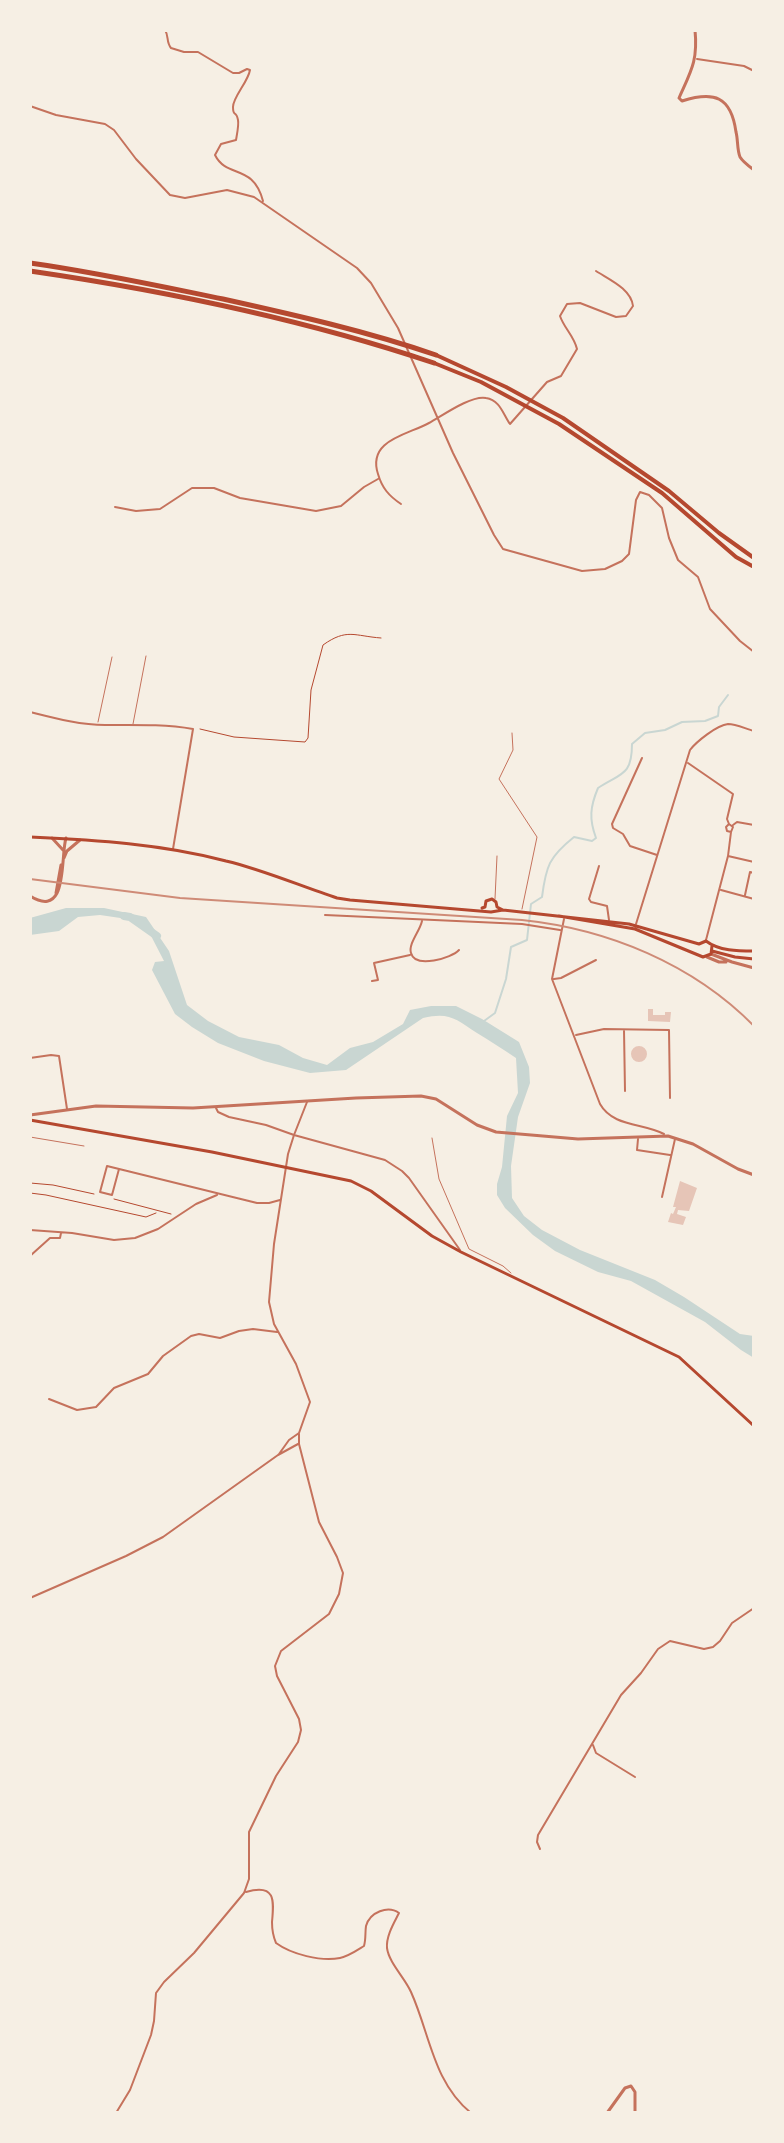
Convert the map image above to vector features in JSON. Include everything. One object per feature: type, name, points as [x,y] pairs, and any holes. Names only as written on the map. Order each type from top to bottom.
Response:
[{"type":"highway","points":[[30,263],[287,313],[354,329],[436,355],[506,387],[563,418],[669,491],[754,558]]},
{"type":"highway","points":[[30,271],[131,286],[311,325],[434,363],[481,382],[559,424],[662,493],[736,557],[754,567]]},
{"type":"main road","points":[[30,837],[136,843],[173,850],[241,865],[337,898],[478,910],[486,908],[636,925],[699,944],[706,941],[710,952]]},
{"type":"main road","points":[[486,908],[486,901],[494,899],[496,909]]},
{"type":"main road","points":[[558,916],[635,929],[698,954],[754,951]]},
{"type":"main road","points":[[698,954],[699,944]]},
{"type":"main road","points":[[710,952],[751,959]]},
{"type":"main road","points":[[31,1118],[49,1124],[212,1152],[351,1181],[371,1191],[432,1236],[461,1252],[679,1357],[754,1426]]},
{"type":"street","points":[[165,30],[171,48],[198,52],[236,74],[250,70],[233,106],[238,119],[238,137],[221,144],[215,155],[219,162],[256,182],[264,204]]},
{"type":"street","points":[[695,30],[696,59],[679,98],[682,101],[706,95],[725,104],[734,118],[741,158],[754,170]]},
{"type":"street","points":[[696,59],[744,66],[754,71]]},
{"type":"street","points":[[30,106],[56,115],[105,124],[114,130],[170,195],[185,198],[227,190],[254,197],[357,268],[371,283],[398,328],[473,494],[503,549],[582,571],[605,569],[629,554],[636,500],[640,492],[649,495],[662,508],[678,560],[698,577],[710,609],[754,652]]},
{"type":"street","points":[[401,504],[389,494],[380,478],[376,457],[395,437],[482,397],[495,401],[508,423],[511,423],[547,382],[561,376],[577,349],[575,339],[564,327],[560,316],[567,304],[580,303],[616,317],[626,316],[633,306],[632,298],[596,271]]},
{"type":"street","points":[[115,507],[136,511],[160,509],[192,488],[214,488],[240,498],[316,511],[341,506],[380,478]]},
{"type":"street","points":[[30,712],[97,725],[133,724],[193,729],[173,850]]},
{"type":"street","points":[[636,925],[690,750],[696,742],[723,725],[754,731]]},
{"type":"street","points":[[642,758],[612,824],[630,846],[658,856]]},
{"type":"street","points":[[687,762],[733,794],[727,819],[734,828],[706,941]]},
{"type":"street","points":[[731,832],[726,829],[737,822],[754,825]]},
{"type":"street","points":[[52,838],[65,851]]},
{"type":"street","points":[[30,896],[41,902],[54,897],[60,887],[66,838]]},
{"type":"street","points":[[65,851],[81,839]]},
{"type":"street","points":[[728,856],[754,862]]},
{"type":"street","points":[[599,866],[589,899],[607,906],[609,921]]},
{"type":"street","points":[[745,896],[750,872],[754,873]]},
{"type":"street","points":[[720,890],[754,899]]},
{"type":"street","points":[[325,915],[522,924],[561,930]]},
{"type":"street","points":[[564,919],[552,979],[604,1111],[619,1121],[693,1144],[754,1175]]},
{"type":"street","points":[[422,920],[412,943],[411,954],[414,958],[427,961],[455,955],[459,950]]},
{"type":"street","points":[[710,952],[754,968]]},
{"type":"street","points":[[372,981],[378,980],[374,963],[411,954]]},
{"type":"street","points":[[748,966],[751,959]]},
{"type":"street","points":[[552,979],[561,978],[596,960]]},
{"type":"street","points":[[624,1029],[625,1091]]},
{"type":"street","points":[[574,1036],[591,1031],[669,1030],[670,1098]]},
{"type":"street","points":[[30,1058],[59,1056],[67,1110]]},
{"type":"street","points":[[31,1118],[96,1106],[216,1107],[356,1098],[429,1097],[443,1102],[484,1129],[503,1133],[582,1139],[665,1135]]},
{"type":"street","points":[[116,2113],[130,2090],[151,2035],[156,1993],[244,1893],[249,1879],[249,1832],[276,1776],[298,1742],[301,1730],[275,1666],[281,1651],[329,1614],[339,1594],[343,1573],[319,1522],[299,1444],[299,1433],[310,1402],[296,1364],[274,1324],[269,1302],[281,1200],[294,1135],[307,1101]]},
{"type":"street","points":[[216,1107],[222,1114],[393,1164],[409,1178],[461,1252]]},
{"type":"street","points":[[642,1126],[644,1130],[637,1150],[671,1155]]},
{"type":"street","points":[[662,1197],[675,1137]]},
{"type":"street","points":[[119,1169],[112,1195],[100,1192],[107,1166],[257,1203],[281,1200]]},
{"type":"street","points":[[30,1230],[114,1240],[135,1238],[158,1229],[196,1204],[219,1194]]},
{"type":"street","points":[[30,1256],[50,1238],[60,1238],[61,1232]]},
{"type":"street","points":[[49,1399],[77,1410],[96,1407],[114,1388],[148,1374],[163,1356],[191,1336],[199,1334],[220,1338],[253,1329],[279,1332]]},
{"type":"street","points":[[278,1455],[289,1440],[299,1433]]},
{"type":"street","points":[[30,1598],[163,1537],[278,1455],[299,1444]]},
{"type":"street","points":[[540,1849],[538,1835],[621,1695],[658,1649],[670,1641],[704,1649],[713,1647],[732,1623],[754,1608]]},
{"type":"street","points":[[593,1742],[596,1753],[635,1777]]},
{"type":"street","points":[[244,1893],[259,1889],[269,1892],[274,1898],[272,1924],[276,1943],[308,1956],[337,1959],[352,1954],[364,1946],[366,1925],[373,1915],[394,1909],[399,1913],[388,1936],[387,1949],[410,1990],[444,2082],[471,2113]]},
{"type":"street","points":[[607,2113],[625,2088],[631,2086],[635,2092],[635,2113]]},
{"type":"lane","points":[[133,724],[146,656]]},
{"type":"lane","points":[[97,725],[112,657]]},
{"type":"lane","points":[[512,733],[513,750],[499,779],[537,837],[522,912]]},
{"type":"lane","points":[[494,899],[497,856]]},
{"type":"lane","points":[[30,1137],[84,1146]]},
{"type":"lane","points":[[432,1138],[439,1179],[469,1249],[510,1270],[512,1276]]},
{"type":"path","points":[[193,729],[248,739],[305,742],[308,738],[311,690],[323,645],[345,633],[381,638]]},
{"type":"path","points":[[30,1193],[146,1217],[158,1211]]},
{"type":"shaded area","points":[[66,908],[104,908],[146,917],[169,951],[187,1005],[208,1021],[239,1037],[279,1045],[303,1058],[327,1065],[350,1048],[373,1042],[403,1024],[410,1010],[431,1006],[456,1006],[519,1042],[529,1067],[530,1083],[518,1117],[511,1166],[512,1198],[524,1216],[542,1230],[580,1250],[655,1280],[740,1334],[754,1336],[754,1358],[705,1322],[631,1281],[598,1272],[555,1251],[505,1208],[497,1195],[497,1184],[502,1167],[507,1116],[518,1093],[516,1058],[506,1051],[457,1021],[440,1016],[423,1018],[346,1070],[310,1073],[264,1061],[218,1043],[175,1014],[152,970],[155,962],[164,961],[148,930],[134,920],[100,915],[78,917],[59,931],[30,935],[30,918]]},
{"type":"building","points":[[648,1009],[653,1009],[653,1015],[671,1012],[670,1022],[648,1021]]},
{"type":"building","points":[[636,1046],[642,1046],[647,1054],[645,1060],[636,1062],[631,1057],[631,1051]]},
{"type":"building","points":[[680,1181],[697,1188],[689,1211],[678,1210],[677,1214],[686,1217],[683,1225],[668,1222],[676,1207],[673,1207]]},
{"type":"waterway","points":[[484,1021],[495,1013],[506,979],[511,947],[527,940],[531,904],[542,897],[547,870],[554,857],[574,837],[592,841],[596,838],[591,813],[598,788],[624,772],[630,762],[632,744],[645,733],[718,716],[719,707],[728,695]]},
{"type":"waterway","points":[[124,916],[157,936]]},
{"type":"railway","points":[[30,879],[180,898],[522,920],[554,925],[617,941],[647,953],[704,985],[754,1026]]}]
